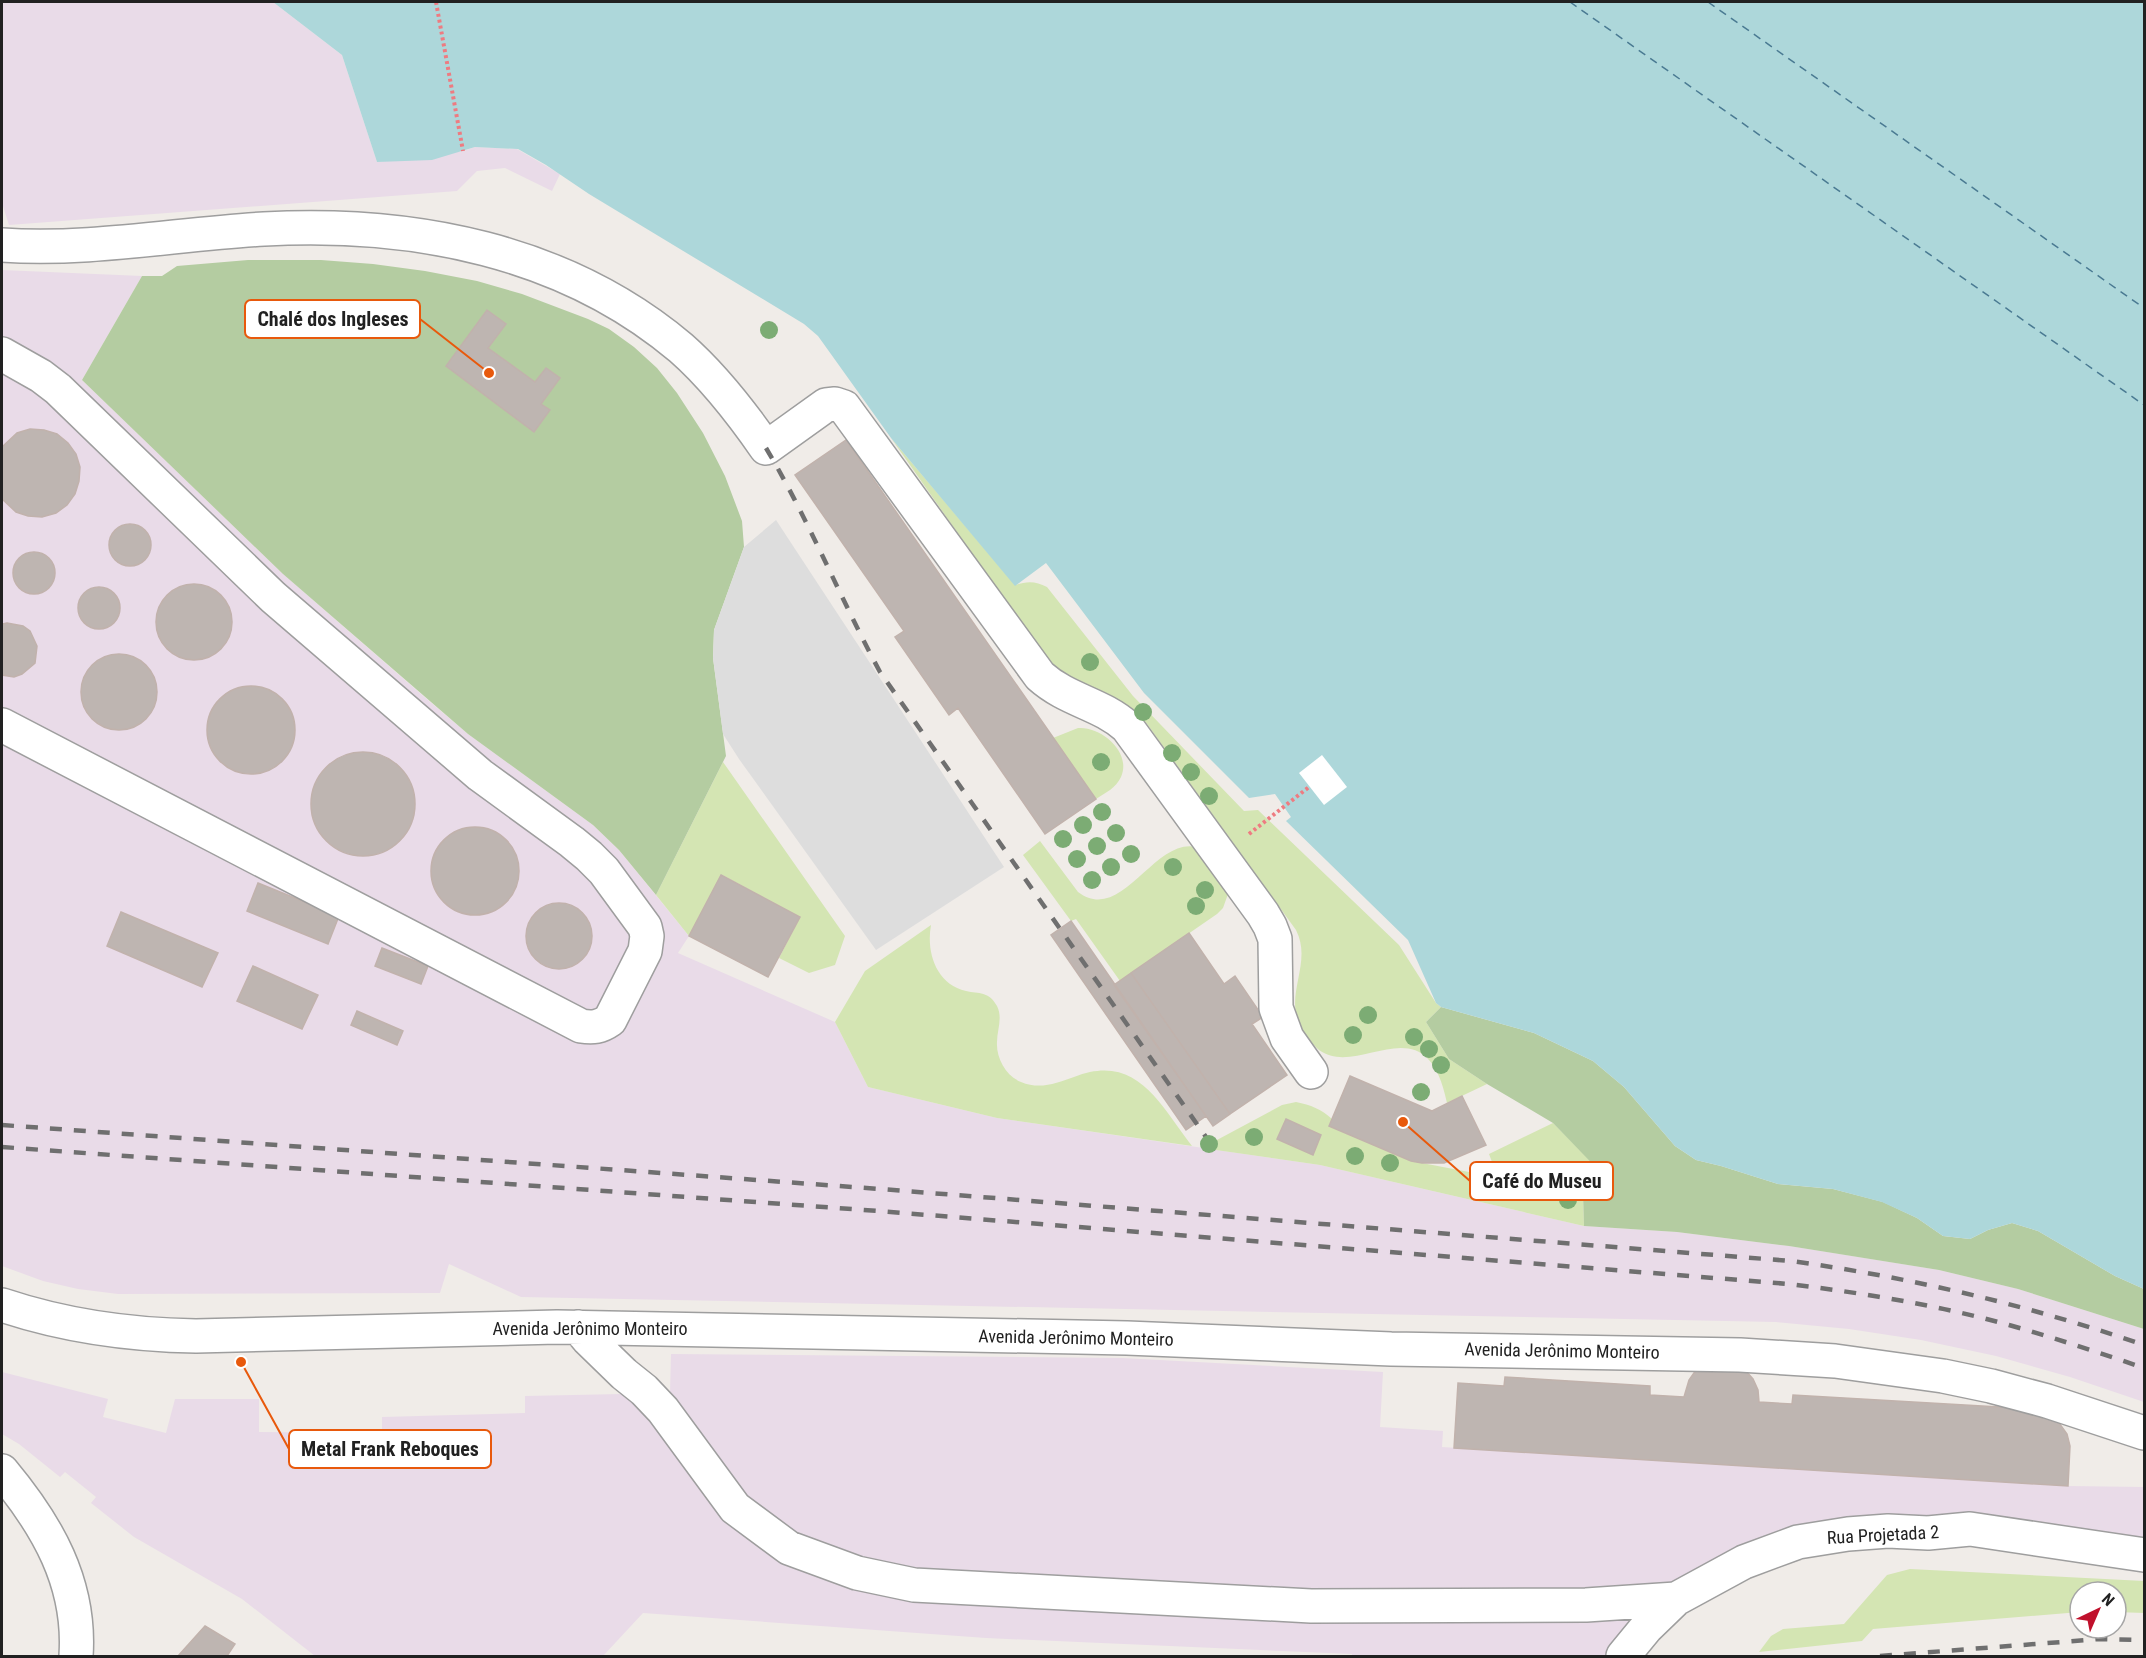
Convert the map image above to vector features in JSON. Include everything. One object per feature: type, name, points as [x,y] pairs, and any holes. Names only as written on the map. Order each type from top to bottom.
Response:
[{"type":"street","points":[[2,245],[94,244],[255,230],[317,228],[418,236],[466,244],[514,256],[559,272],[603,293],[644,319],[682,349],[716,383],[743,414],[766,448],[826,405],[835,404],[844,407],[1040,676],[1064,694],[1107,711],[1127,727],[1270,926],[1276,948],[1276,1008],[1287,1038],[1311,1072]]},
{"type":"street","points":[[2,354],[41,376],[58,389],[273,597],[480,775],[589,856],[604,871],[645,927],[647,936],[645,951],[610,1020],[591,1028],[581,1026],[2,725]]},
{"type":"street","name":"Avenida Jerônimo Monteiro","points":[[2,1305],[72,1325],[152,1335],[206,1336],[578,1327],[1127,1338],[1391,1349],[1740,1355],[1824,1360],[1943,1376],[1991,1386],[2145,1433]]},
{"type":"street","points":[[578,1327],[663,1410],[735,1508],[789,1548],[857,1573],[914,1585],[1311,1606],[1586,1605],[1677,1599]]},
{"type":"street","points":[[2,1471],[30,1505],[59,1557],[75,1619],[76,1656]]},
{"type":"street","name":"Rua Projetada 2","points":[[1623,1656],[1646,1628],[1677,1599],[1744,1562],[1798,1542],[1848,1534],[1970,1529],[2145,1555]]},
{"type":"path","points":[[436,2],[463,152]]},
{"type":"path","points":[[1244,838],[1309,787]]},
{"type":"shaded area","points":[[2,2],[273,2],[342,55],[377,162],[463,151],[475,147],[517,149],[560,174],[552,191],[505,168],[477,171],[457,191],[9,225],[2,203]]},
{"type":"shaded area","points":[[2,270],[142,276],[82,380],[283,574],[468,734],[593,825],[619,850],[689,936],[678,953],[835,1022],[868,1087],[997,1118],[1320,1165],[1584,1226],[1677,1232],[1789,1246],[1939,1270],[2018,1289],[2144,1329],[2144,1402],[2070,1377],[1996,1356],[1921,1340],[1849,1329],[1776,1322],[521,1297],[449,1264],[440,1293],[118,1294],[78,1289],[43,1281],[2,1266]]},
{"type":"shaded area","points":[[776,520],[1004,867],[876,950],[723,734],[713,658],[714,630],[744,547]]},
{"type":"shaded area","points":[[671,1354],[1122,1358],[1383,1372],[1380,1427],[1443,1431],[1442,1447],[2068,1486],[2144,1487],[2144,1540],[1789,1545],[1618,1656],[1352,1656],[1352,1654],[986,1638],[643,1613],[603,1656],[315,1656],[242,1599],[134,1537],[91,1503],[96,1497],[65,1472],[60,1477],[19,1444],[2,1434],[2,1372],[108,1399],[103,1417],[166,1433],[175,1399],[259,1399],[259,1432],[382,1433],[382,1417],[525,1413],[525,1396],[670,1393]]},
{"type":"green space","points":[[248,260],[321,260],[425,271],[477,281],[522,294],[588,319],[609,329],[657,368],[677,393],[703,433],[725,476],[742,521],[744,547],[714,630],[713,658],[726,756],[656,895],[619,850],[593,825],[468,734],[283,574],[82,380],[142,276],[162,276],[177,266]]},
{"type":"green space","points":[[891,438],[1015,585],[1031,582],[1047,587],[1133,696],[1244,811],[1258,810],[1399,945],[1436,1003],[1441,1007],[1426,1022],[1449,1059],[1487,1084],[1447,1103],[1437,1072],[1424,1055],[1408,1048],[1335,1057],[1315,1046],[1304,1033],[1295,1007],[1301,956],[1301,943],[1296,930],[1147,724],[1125,706],[1050,665]]},
{"type":"green space","points":[[1078,728],[1096,731],[1105,736],[1118,750],[1122,759],[1123,768],[1119,781],[1096,799],[1053,738]]},
{"type":"green space","points":[[723,762],[845,936],[835,965],[809,973],[779,958],[800,917],[722,875],[689,936],[656,895]]},
{"type":"green space","points":[[1040,841],[1078,892],[1094,899],[1109,898],[1123,890],[1166,855],[1180,848],[1196,847],[1228,894],[1223,908],[1217,914],[1120,981],[1076,919],[1071,921],[1023,855]]},
{"type":"green space","points":[[931,925],[930,946],[935,966],[940,974],[956,987],[987,995],[997,1006],[1000,1015],[998,1054],[1003,1066],[1011,1075],[1021,1082],[1042,1086],[1096,1071],[1115,1071],[1131,1077],[1157,1100],[1192,1146],[997,1118],[868,1087],[835,1022],[865,971]]},
{"type":"green space","points":[[1441,1007],[1534,1033],[1593,1061],[1624,1087],[1675,1146],[1696,1160],[1778,1184],[1833,1189],[1883,1202],[1917,1218],[1943,1236],[1970,1239],[1988,1230],[2012,1223],[2038,1231],[2115,1276],[2144,1289],[2144,1329],[2018,1289],[1939,1270],[1789,1246],[1677,1232],[1584,1226],[1583,1194],[1609,1181],[1553,1123],[1449,1059],[1426,1022]]},
{"type":"green space","points":[[1296,1102],[1316,1108],[1332,1119],[1329,1125],[1411,1161],[1469,1172],[1492,1162],[1489,1154],[1553,1123],[1610,1181],[1583,1194],[1584,1226],[1320,1165],[1202,1148],[1282,1105]],"holes":[[[1286,1120],[1321,1135],[1313,1154],[1277,1139]]]},
{"type":"green space","points":[[1910,1569],[2124,1580],[2068,1580],[2068,1613],[1873,1629],[1862,1641],[1759,1652],[1771,1636],[1783,1629],[1844,1624],[1887,1575]]},
{"type":"green space","points":[[2128,1580],[2144,1581],[2144,1613],[2128,1612]]},
{"type":"water","points":[[273,2],[2144,2],[2144,1289],[2115,1276],[2038,1231],[2012,1223],[1988,1230],[1970,1239],[1943,1236],[1917,1218],[1882,1202],[1833,1189],[1778,1184],[1696,1160],[1675,1146],[1624,1087],[1593,1061],[1534,1033],[1441,1007],[1436,1003],[1408,940],[1286,821],[1291,817],[1275,794],[1249,798],[1144,693],[1046,563],[1015,586],[891,438],[818,336],[804,324],[518,149],[475,147],[432,160],[377,162],[342,55]]},
{"type":"pier","points":[[1322,755],[1347,787],[1324,805],[1299,773]]},
{"type":"building","points":[[487,310],[506,324],[488,348],[535,382],[546,368],[560,378],[541,404],[550,410],[534,432],[446,366]]},
{"type":"building","points":[[30,429],[57,434],[76,454],[80,467],[75,494],[67,505],[56,513],[42,517],[16,512],[2,499],[2,447],[17,433]]},
{"type":"building","points":[[846,440],[1096,799],[1045,834],[958,708],[949,715],[895,637],[904,631],[795,475]]},
{"type":"building","points":[[130,524],[138,525],[145,530],[150,537],[150,553],[145,560],[138,565],[130,566],[122,565],[115,560],[110,553],[109,545],[110,537],[115,530],[122,525]]},
{"type":"building","points":[[34,552],[42,553],[49,558],[54,565],[54,581],[49,588],[42,593],[34,594],[26,593],[19,588],[14,581],[13,573],[14,565],[19,558],[26,553]]},
{"type":"building","points":[[194,584],[209,587],[221,595],[229,607],[232,622],[229,637],[221,649],[209,657],[194,660],[179,657],[167,649],[159,637],[156,622],[159,607],[167,595],[179,587]]},
{"type":"building","points":[[99,587],[107,588],[114,593],[119,600],[119,616],[114,623],[107,628],[99,629],[91,628],[84,623],[79,616],[78,608],[79,600],[84,593],[91,588]]},
{"type":"building","points":[[2,624],[23,626],[30,631],[37,646],[35,663],[22,674],[14,677],[2,675]]},
{"type":"building","points":[[119,654],[134,657],[146,665],[154,677],[157,692],[154,707],[146,719],[134,727],[119,730],[104,727],[92,719],[84,707],[81,692],[84,677],[92,665],[104,657]]},
{"type":"building","points":[[251,686],[268,690],[282,699],[291,713],[295,730],[291,747],[282,761],[268,770],[251,774],[234,770],[220,761],[211,747],[207,730],[211,713],[220,699],[234,690]]},
{"type":"building","points":[[363,752],[383,756],[400,767],[411,784],[415,804],[411,824],[400,841],[383,852],[363,856],[343,852],[326,841],[315,824],[311,804],[315,784],[326,767],[343,756]]},
{"type":"building","points":[[475,827],[492,831],[506,840],[515,854],[519,871],[515,888],[506,902],[492,911],[475,915],[458,911],[444,902],[435,888],[431,871],[435,854],[444,840],[458,831]]},
{"type":"building","points":[[721,875],[800,917],[768,977],[689,936]]},
{"type":"building","points":[[258,883],[339,916],[328,944],[247,911]]},
{"type":"building","points":[[559,903],[571,906],[582,913],[589,924],[592,936],[589,948],[582,959],[571,966],[559,969],[547,966],[536,959],[529,948],[526,936],[529,924],[536,913],[547,906]]},
{"type":"building","points":[[121,912],[218,953],[202,987],[107,946]]},
{"type":"building","points":[[1071,921],[1206,1116],[1186,1130],[1051,935]]},
{"type":"building","points":[[1189,933],[1224,984],[1235,976],[1263,1017],[1252,1024],[1287,1075],[1230,1114],[1131,973]]},
{"type":"building","points":[[382,948],[428,966],[421,984],[375,966]]},
{"type":"building","points":[[253,966],[318,995],[302,1029],[237,1001]]},
{"type":"building","points":[[1131,973],[1230,1114],[1213,1126],[1114,985]]},
{"type":"building","points":[[357,1011],[403,1031],[397,1045],[351,1025]]},
{"type":"building","points":[[1350,1076],[1432,1111],[1462,1096],[1486,1145],[1444,1163],[1422,1163],[1411,1161],[1329,1126]]},
{"type":"building","points":[[1286,1119],[1321,1135],[1313,1155],[1277,1139]]},
{"type":"building","points":[[1696,1370],[1745,1370],[1753,1379],[1758,1390],[1759,1402],[1792,1404],[1793,1395],[2036,1409],[2057,1420],[2067,1434],[2070,1446],[2068,1486],[1454,1448],[1458,1383],[1504,1386],[1505,1377],[1650,1386],[1650,1395],[1684,1397],[1689,1380]]},
{"type":"building","points":[[205,1626],[235,1644],[227,1656],[178,1656]]},
{"type":"ferry route","points":[[1570,2],[2144,405]]},
{"type":"ferry route","points":[[1708,2],[2144,308]]},
{"type":"railway","points":[[766,448],[782,475],[880,672],[1206,1137]]},
{"type":"railway","points":[[2,1125],[880,1189],[1791,1261],[1970,1294],[2057,1317],[2144,1345]]},
{"type":"railway","points":[[2,1147],[878,1211],[1789,1284],[1900,1300],[1955,1311],[2043,1335],[2144,1368]]},
{"type":"railway","points":[[1880,1656],[2100,1639],[2144,1640]]},
{"type":"place","name":"Chalé dos Ingleses","points":[[489,373]]},
{"type":"place","name":"Café do Museu","points":[[1403,1122]]},
{"type":"place","name":"Metal Frank Reboques","points":[[241,1362]]}]
